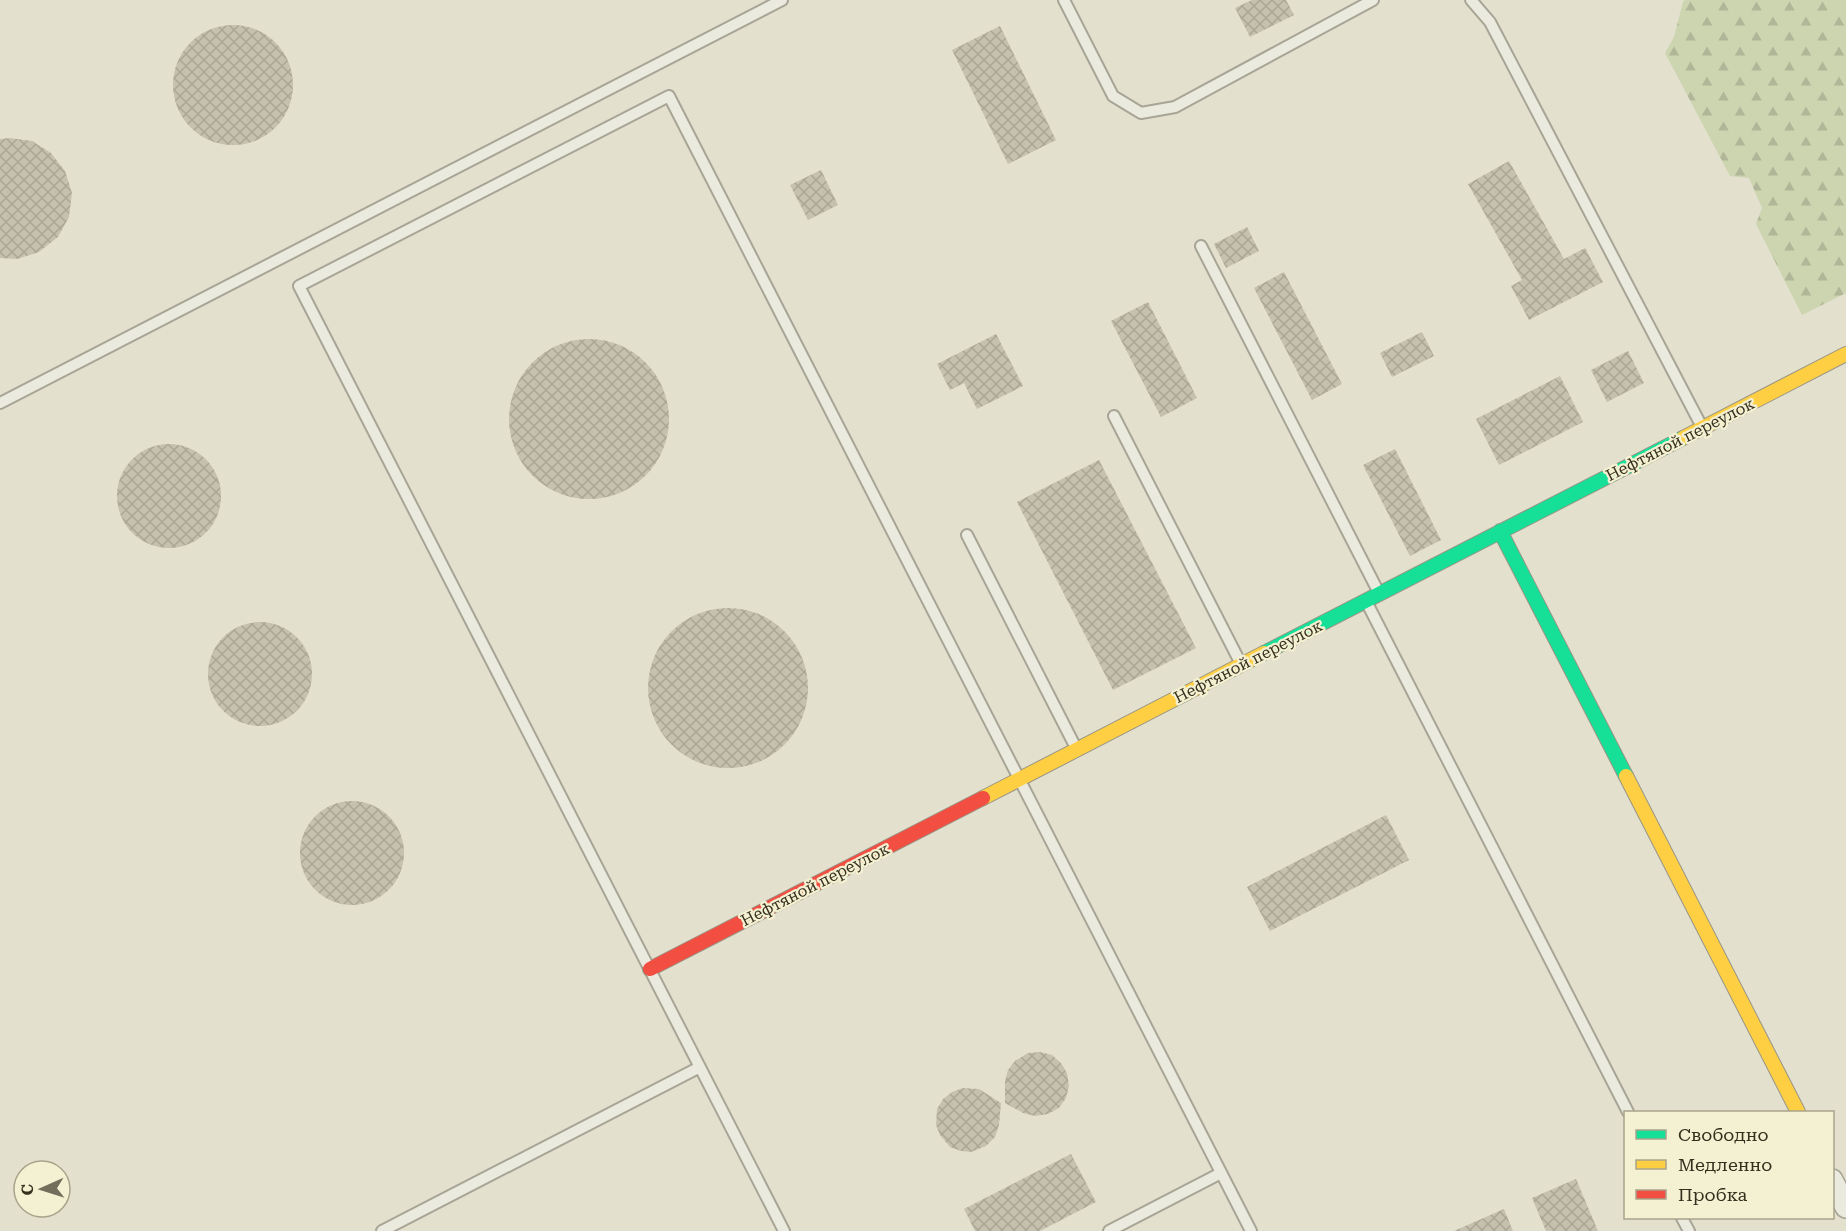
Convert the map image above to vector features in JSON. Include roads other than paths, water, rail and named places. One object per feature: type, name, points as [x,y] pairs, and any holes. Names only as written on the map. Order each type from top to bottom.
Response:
[{"type":"street","name":"Нефтяной переулок","points":[[650,969],[1846,354]]},
{"type":"street","points":[[1500,531],[1797,1111]]},
{"type":"street","points":[[1834,1182],[1846,1207]]},
{"type":"lane","points":[[0,403],[782,0]]},
{"type":"lane","points":[[1064,0],[1113,96],[1140,113],[1175,107],[1373,0]]},
{"type":"lane","points":[[1471,0],[1490,22],[1702,427]]},
{"type":"lane","points":[[784,1231],[299,286],[669,96],[1251,1231]]},
{"type":"lane","points":[[1201,246],[1379,593]]},
{"type":"lane","points":[[1114,416],[1241,664]]},
{"type":"lane","points":[[967,535],[1077,749]]},
{"type":"lane","points":[[1366,600],[1627,1111]]},
{"type":"lane","points":[[382,1231],[700,1067]]},
{"type":"lane","points":[[1109,1231],[1221,1173]]}]
